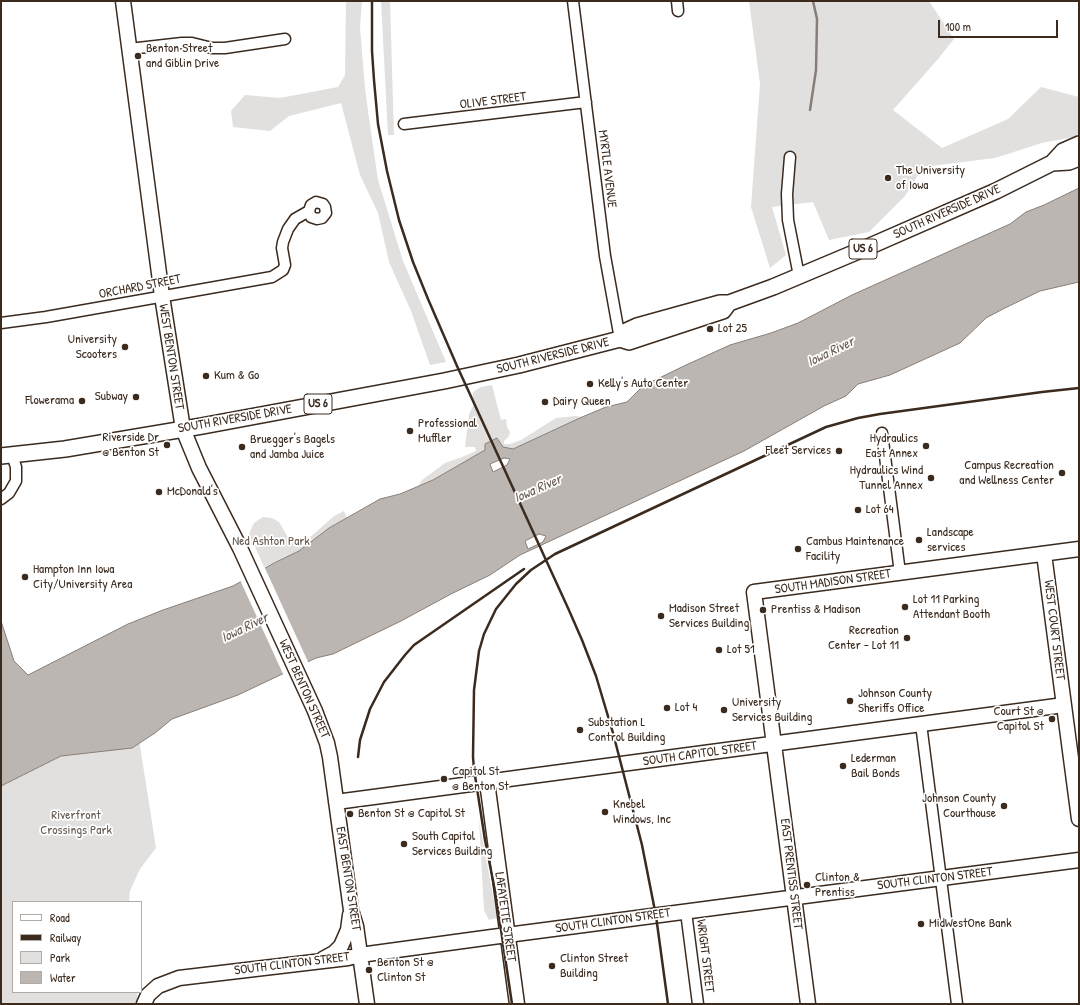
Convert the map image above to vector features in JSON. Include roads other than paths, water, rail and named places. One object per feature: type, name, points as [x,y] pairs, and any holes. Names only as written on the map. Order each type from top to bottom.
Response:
[{"type":"main road","name":"SOUTH RIVERSIDE DRIVE","points":[[5,457],[65,449],[183,429],[496,370],[558,356],[620,339],[624,332],[637,326],[720,303],[729,303],[799,276],[996,191],[1052,163],[1063,151],[1079,144]]},
{"type":"main road","name":"SOUTH RIVERSIDE DRIVE","points":[[1052,163],[1069,162],[1079,158]]},
{"type":"street","name":"WEST BENTON STREET","points":[[123,1],[162,296],[183,429],[199,468],[240,548],[315,712],[327,743],[336,802]]},
{"type":"street","name":"MYRTLE AVENUE","points":[[573,1],[606,256],[620,339]]},
{"type":"street","points":[[129,49],[182,43],[192,43],[212,48],[225,48],[285,39]]},
{"type":"street","name":"OLIVE STREET","points":[[404,124],[586,102]]},
{"type":"street","points":[[790,157],[787,194],[788,220],[799,276]]},
{"type":"street","name":"ORCHARD STREET","points":[[1,321],[46,317],[272,277],[283,270],[285,265],[282,248],[285,235],[295,218],[309,211]]},
{"type":"street","points":[[882,433],[900,573]]},
{"type":"street","points":[[1,499],[9,493],[16,481],[16,467],[5,457]]},
{"type":"street","name":"SOUTH MADISON STREET","points":[[754,592],[1079,550]]},
{"type":"street","name":"WEST COURT STREET","points":[[1044,554],[1079,819]]},
{"type":"street","name":"EAST PRENTISS STREET","points":[[754,592],[808,1004]]},
{"type":"street","name":"SOUTH CAPITOL STREET","points":[[336,802],[1064,705]]},
{"type":"street","points":[[921,724],[957,1004]]},
{"type":"street","name":"LAFAYETTE STREET","points":[[487,782],[517,1004]]},
{"type":"street","name":"EAST BENTON STREET","points":[[336,802],[367,1004]]},
{"type":"street","name":"SOUTH CLINTON STREET","points":[[144,1004],[151,992],[165,982],[179,978],[348,958],[360,955],[508,935],[1079,860]]},
{"type":"street","points":[[319,961],[334,953],[342,946],[348,930],[352,910]]},
{"type":"street","name":"WRIGHT STREET","points":[[686,912],[698,1004]]},
{"type":"water","name":"Iowa River","points":[[1079,188],[1079,282],[1040,291],[1003,309],[986,318],[960,343],[890,375],[858,384],[846,396],[824,406],[744,451],[520,555],[490,575],[333,654],[316,658],[238,695],[172,719],[155,733],[132,748],[61,756],[1,786],[1,621],[14,661],[28,675],[128,624],[163,610],[233,586],[299,551],[329,528],[380,499],[400,494],[433,480],[485,450],[485,444],[497,438],[503,447],[513,449],[606,407],[627,402],[640,389],[651,382],[686,365],[730,345],[771,333],[798,323],[852,295],[1010,224],[1026,212]],"holes":[[[504,458],[510,459],[507,465],[493,472],[490,464]],[[539,534],[546,536],[543,542],[528,549],[525,541]]]},
{"type":"waterway","points":[[810,110],[816,70],[817,19],[813,1]]},
{"type":"railway","points":[[372,1],[372,51],[378,124],[387,171],[399,220],[413,262],[428,299],[457,366],[568,608],[596,676],[613,733],[642,845],[656,916],[668,1004]]},
{"type":"railway","points":[[512,1004],[473,757],[474,690],[479,651],[484,634],[496,609],[516,584],[531,570],[555,554],[826,427],[858,418],[880,414],[1079,388]]},
{"type":"railway","points":[[358,757],[360,740],[370,709],[384,682],[405,655],[414,645],[524,569]]},
{"type":"place","name":"Benton Street and Giblin Drive","points":[[138,56]]},
{"type":"place","name":"The University of Iowa","points":[[888,178]]},
{"type":"place","name":"Lot 25","points":[[710,329]]},
{"type":"place","name":"University Scooters","points":[[125,347]]},
{"type":"place","name":"Kum & Go","points":[[206,376]]},
{"type":"place","name":"Kelly's Auto Center","points":[[590,384]]},
{"type":"place","name":"Subway","points":[[136,397]]},
{"type":"place","name":"Flowerama","points":[[82,401]]},
{"type":"place","name":"Dairy Queen","points":[[545,402]]},
{"type":"place","name":"Professional Muffler","points":[[410,431]]},
{"type":"place","name":"Riverside Dr @ Benton St","points":[[167,445]]},
{"type":"place","name":"Hydraulics East Annex","points":[[926,446]]},
{"type":"place","name":"Bruegger's Bagels and Jamba Juice","points":[[242,447]]},
{"type":"place","name":"Fleet Services","points":[[839,451]]},
{"type":"place","name":"Campus Recreation and Wellness Center","points":[[1062,473]]},
{"type":"place","name":"Hydraulics Wind Tunnel Annex","points":[[931,478]]},
{"type":"place","name":"McDonald's","points":[[159,492]]},
{"type":"place","name":"Lot 64","points":[[858,510]]},
{"type":"place","name":"Landscape services","points":[[919,540]]},
{"type":"place","name":"Cambus Maintenance Facility","points":[[798,549]]},
{"type":"place","name":"Hampton Inn Iowa City/University Area","points":[[25,577]]},
{"type":"place","name":"Lot 11 Parking Attendant Booth","points":[[905,607]]},
{"type":"place","name":"Prentiss & Madison","points":[[763,610]]},
{"type":"place","name":"Madison Street Services Building","points":[[661,616]]},
{"type":"place","name":"Recreation Center - Lot 11","points":[[907,638]]},
{"type":"place","name":"Lot 51","points":[[719,650]]},
{"type":"place","name":"Johnson County Sheriffs Office","points":[[850,701]]},
{"type":"place","name":"Lot 4","points":[[667,708]]},
{"type":"place","name":"University Services Building","points":[[724,710]]},
{"type":"place","name":"Court St @ Capitol St","points":[[1052,719]]},
{"type":"place","name":"Substation L Control Building","points":[[580,730]]},
{"type":"place","name":"Lederman Bail Bonds","points":[[843,766]]},
{"type":"place","name":"Capitol St @ Benton St","points":[[444,779]]},
{"type":"place","name":"Johnson County Courthouse","points":[[1004,806]]},
{"type":"place","name":"Knebel Windows, Inc","points":[[605,812]]},
{"type":"place","name":"Benton St @ Capitol St","points":[[350,814]]},
{"type":"place","name":"South Capitol Services Building","points":[[404,844]]},
{"type":"place","name":"Clinton & Prentiss","points":[[807,885]]},
{"type":"place","name":"MidWestOne Bank","points":[[921,924]]},
{"type":"place","name":"Clinton Street Building","points":[[552,966]]},
{"type":"place","name":"Benton St @ Clinton St","points":[[369,970]]},
{"type":"park label","name":"Ned Ashton Park","points":[[271,542]]},
{"type":"park label","name":"Riverfront Crossings Park","points":[[76,824]]}]
